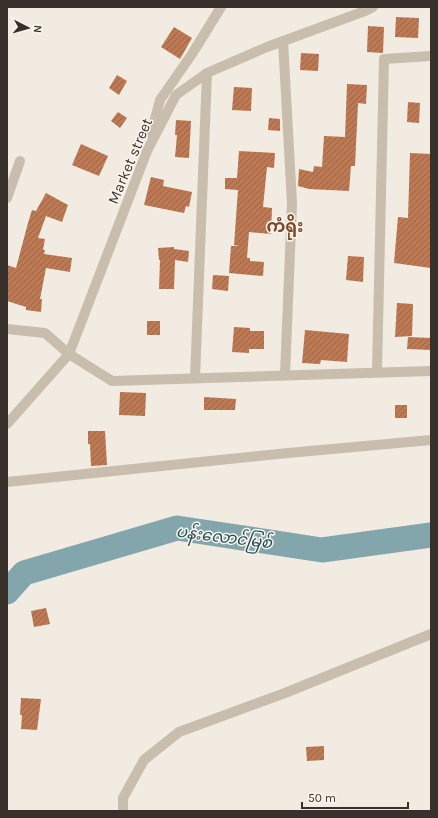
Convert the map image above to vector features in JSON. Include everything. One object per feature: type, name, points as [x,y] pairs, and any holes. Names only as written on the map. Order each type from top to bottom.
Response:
[{"type":"street","points":[[147,151],[160,100],[192,54],[221,7]]},
{"type":"street","name":"Market street","points":[[7,424],[69,354],[147,151],[176,95],[207,73],[283,41],[373,7]]},
{"type":"street","points":[[283,41],[292,203],[285,375]]},
{"type":"street","points":[[377,372],[384,59],[431,56]]},
{"type":"street","points":[[195,378],[207,73]]},
{"type":"street","points":[[7,198],[20,161]]},
{"type":"street","points":[[7,329],[45,333],[69,354],[112,381],[431,371]]},
{"type":"street","points":[[7,482],[431,440]]},
{"type":"street","points":[[123,811],[123,798],[144,760],[179,732],[285,693],[431,634]]},
{"type":"building","points":[[396,17],[419,18],[418,38],[395,37]]},
{"type":"building","points":[[368,26],[384,27],[383,53],[367,52]]},
{"type":"building","points":[[174,27],[192,38],[180,59],[161,47]]},
{"type":"building","points":[[301,53],[319,54],[318,71],[300,70]]},
{"type":"building","points":[[117,75],[127,81],[119,95],[109,88]]},
{"type":"building","points":[[347,84],[367,85],[366,104],[358,103],[355,166],[351,166],[349,191],[309,189],[298,186],[299,169],[313,172],[314,166],[322,167],[324,136],[345,137]]},
{"type":"building","points":[[234,87],[252,88],[251,111],[232,110]]},
{"type":"building","points":[[408,102],[420,103],[419,123],[407,122]]},
{"type":"building","points":[[118,112],[127,118],[120,128],[111,121]]},
{"type":"building","points":[[269,118],[280,119],[280,131],[268,130]]},
{"type":"building","points":[[176,120],[191,121],[189,158],[175,157],[177,135],[175,135]]},
{"type":"building","points":[[81,144],[108,156],[99,176],[72,165]]},
{"type":"building","points":[[239,151],[275,153],[274,168],[267,167],[263,207],[272,208],[271,234],[249,232],[247,258],[250,258],[250,261],[264,262],[263,276],[229,273],[231,246],[239,246],[234,245],[238,190],[225,189],[225,178],[237,178]]},
{"type":"building","points":[[410,153],[431,154],[431,268],[394,263],[398,217],[408,218]]},
{"type":"building","points":[[151,177],[164,180],[163,186],[192,192],[189,207],[186,206],[184,213],[144,205]]},
{"type":"building","points":[[46,193],[68,205],[62,222],[46,216],[38,238],[45,239],[43,250],[45,250],[44,254],[72,258],[70,272],[46,268],[40,299],[42,299],[41,312],[26,310],[26,307],[7,301],[7,265],[16,268],[32,210],[36,211]]},
{"type":"building","points":[[174,247],[174,249],[189,251],[188,262],[175,260],[174,289],[159,289],[160,260],[158,248]]},
{"type":"building","points":[[348,256],[364,257],[363,282],[346,280]]},
{"type":"building","points":[[213,275],[229,276],[228,291],[212,289]]},
{"type":"building","points":[[397,303],[413,304],[412,336],[395,337]]},
{"type":"building","points":[[147,321],[160,321],[160,335],[147,335]]},
{"type":"building","points":[[234,327],[250,328],[250,331],[264,331],[264,349],[249,349],[249,353],[232,352]]},
{"type":"building","points":[[305,330],[349,334],[347,362],[321,360],[320,364],[302,363]]},
{"type":"building","points":[[408,337],[431,338],[431,350],[407,349]]},
{"type":"building","points":[[120,392],[146,393],[145,416],[119,415]]},
{"type":"building","points":[[204,397],[236,399],[235,410],[204,410]]},
{"type":"building","points":[[395,405],[407,405],[407,418],[395,418]]},
{"type":"building","points":[[88,431],[105,431],[107,465],[91,466]]},
{"type":"building","points":[[46,608],[50,624],[34,627],[31,611]]},
{"type":"building","points":[[21,698],[41,699],[37,730],[21,729]]},
{"type":"building","points":[[324,746],[324,760],[307,761],[306,747]]},
{"type":"waterway","name":"ပန်းလောင်မြစ်","points":[[7,592],[24,573],[177,528],[322,550],[431,535]]},
{"type":"district","name":"ကံရိုး","points":[[285,226]]}]
